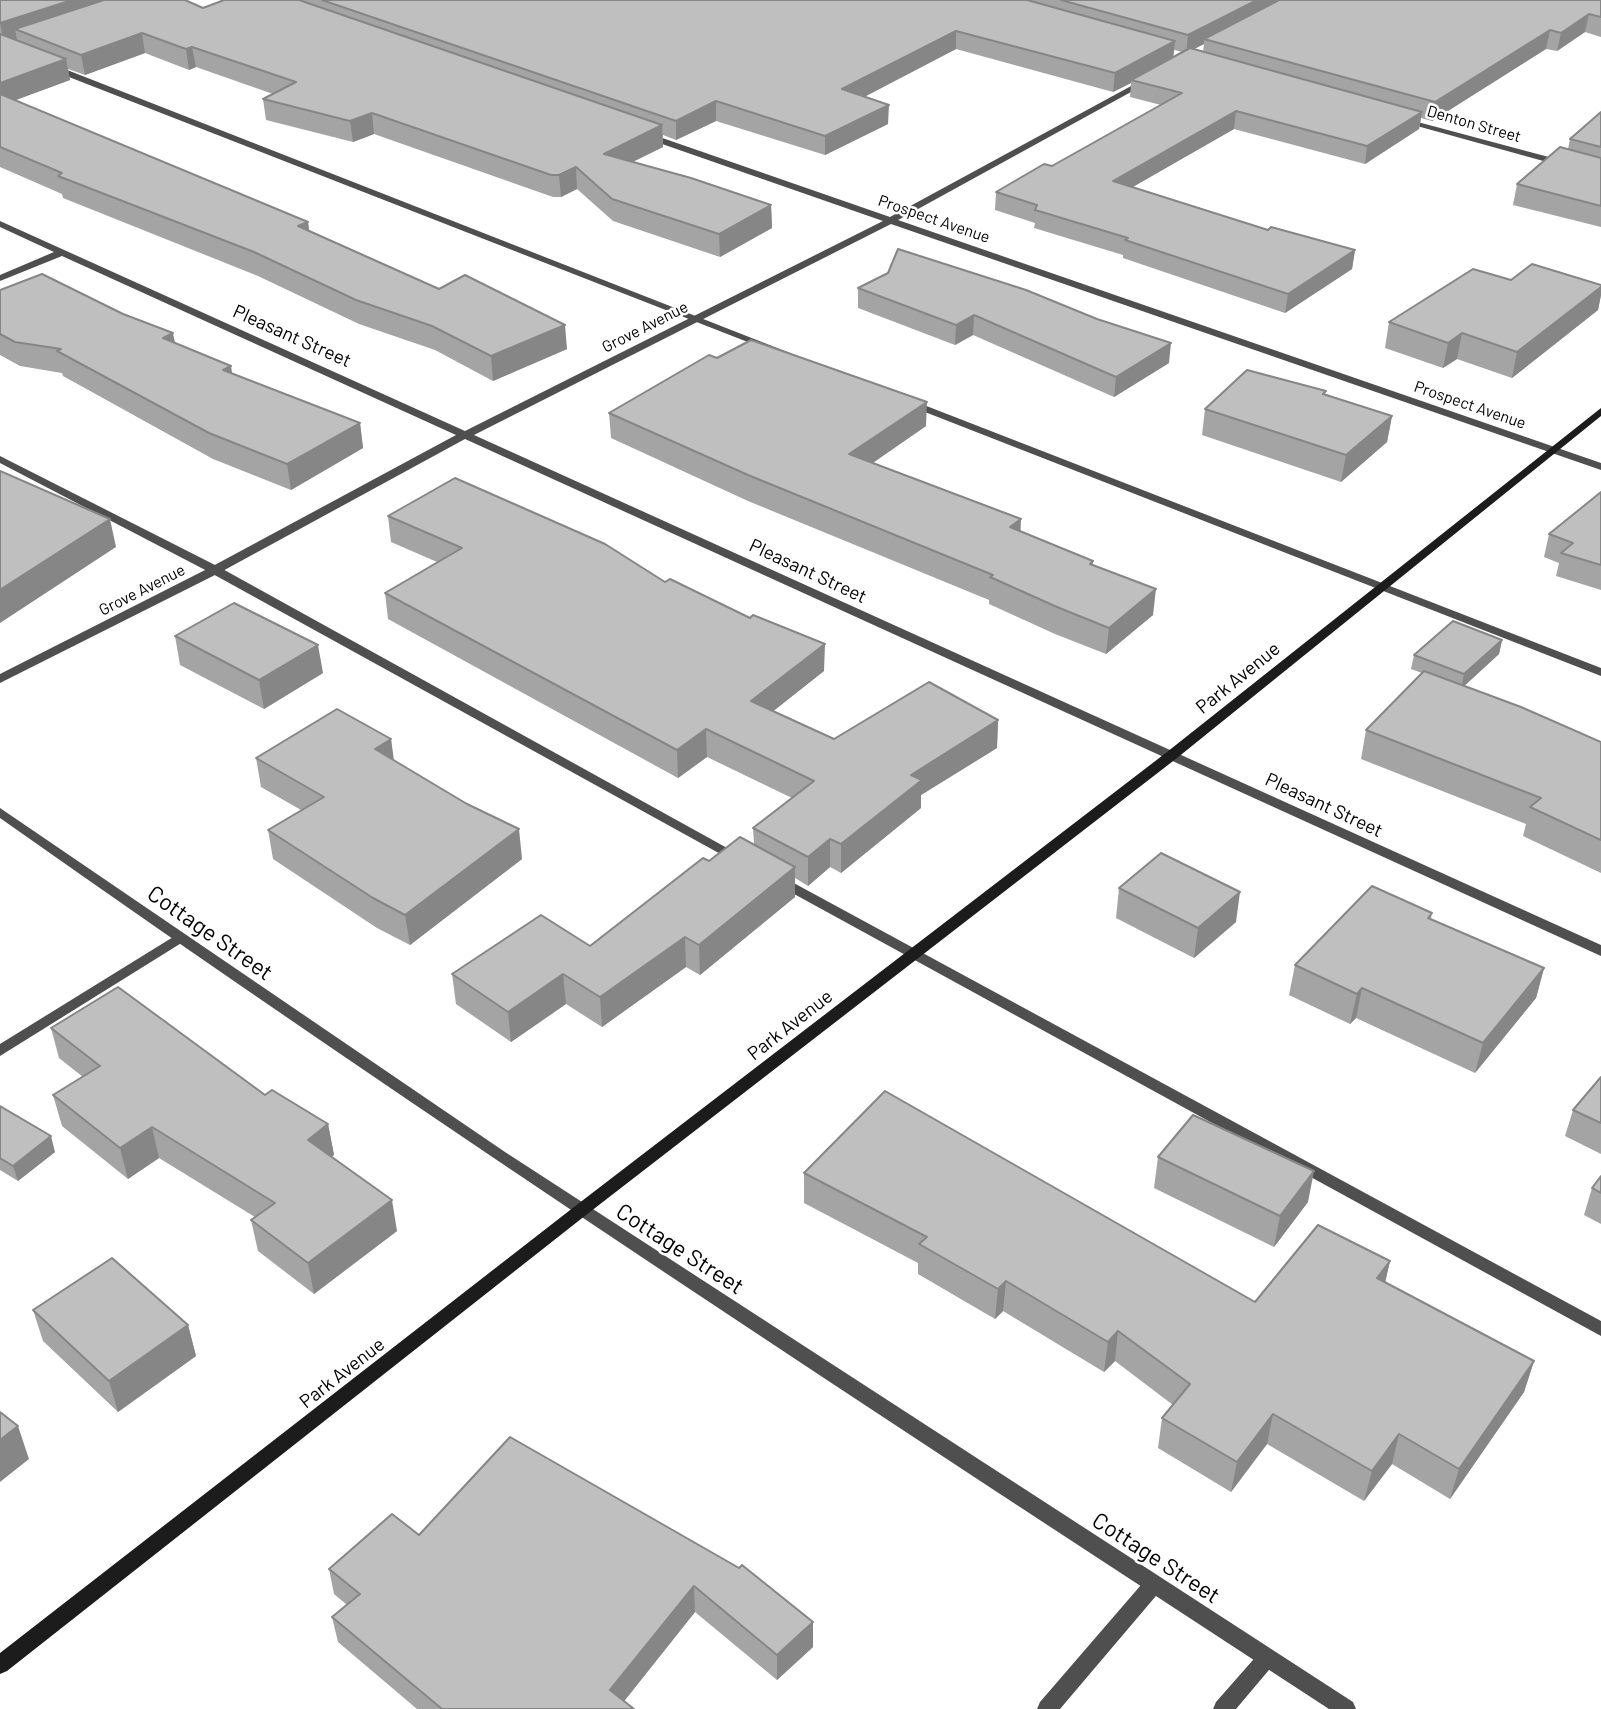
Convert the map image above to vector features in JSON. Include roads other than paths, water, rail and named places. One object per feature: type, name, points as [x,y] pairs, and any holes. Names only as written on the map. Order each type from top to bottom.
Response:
[{"type":"street","points":[[48,66],[800,359]]},
{"type":"street","name":"Grove Avenue","points":[[0,679],[215,570],[467,435],[889,220],[1163,72]]},
{"type":"street","name":"Denton Street","points":[[1387,114],[1601,174]]},
{"type":"street","name":"Prospect Avenue","points":[[638,133],[1601,467]]},
{"type":"street","name":"Pleasant Street","points":[[0,224],[1601,951]]},
{"type":"street","points":[[0,278],[63,253]]},
{"type":"street","points":[[903,399],[1601,672]]},
{"type":"street","name":"Park Avenue","points":[[0,1665],[580,1211],[1172,755],[1601,411]]},
{"type":"street","points":[[0,459],[215,570],[1601,1329]]},
{"type":"street","name":"Cottage Street","points":[[0,812],[178,939],[580,1211],[1346,1709]]},
{"type":"street","points":[[0,1051],[178,939]]},
{"type":"street","points":[[1047,1709],[1154,1584]]},
{"type":"street","points":[[1223,1709],[1267,1658]]}]
